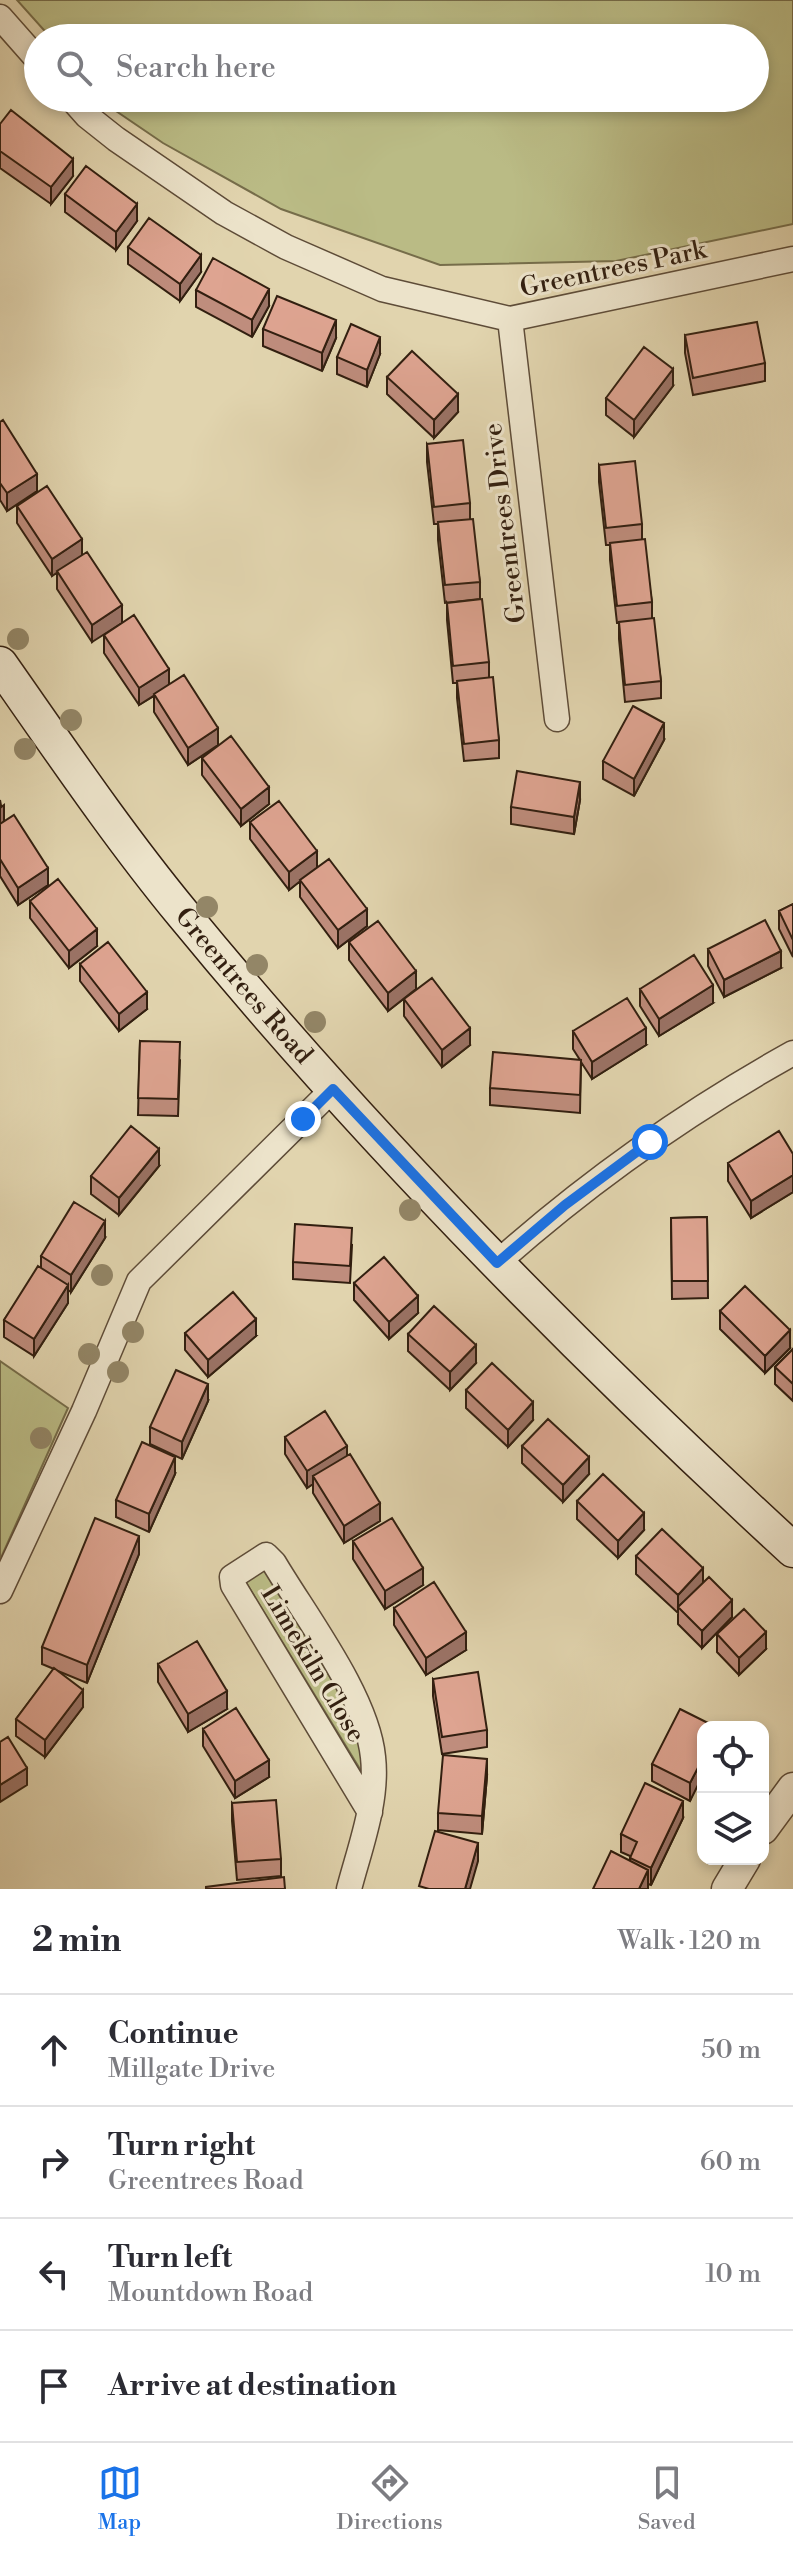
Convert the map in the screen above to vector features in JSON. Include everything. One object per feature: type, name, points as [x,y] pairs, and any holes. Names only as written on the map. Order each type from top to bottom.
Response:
[{"type":"main road","name":"Greentrees Road","points":[[0,664],[180,912],[333,1089],[497,1263],[793,1550]]},
{"type":"street","points":[[0,17],[24,44]]},
{"type":"street","name":"Greentrees Park","points":[[86,112],[116,139],[224,213],[286,247],[382,289],[510,319],[793,259]]},
{"type":"street","name":"Greentrees Drive","points":[[510,319],[557,719]]},
{"type":"street","points":[[497,1263],[565,1205],[650,1142],[793,1053]]},
{"type":"street","points":[[0,1591],[84,1411],[139,1281],[333,1089]]},
{"type":"street","name":"Limekiln Close","points":[[349,1889],[370,1812],[374,1759],[365,1714],[274,1563],[266,1555],[255,1559],[232,1577],[233,1585],[370,1812]]},
{"type":"street","points":[[769,1821],[793,1788]]},
{"type":"street","points":[[727,1889],[741,1865]]},
{"type":"green space","points":[[17,0],[793,0],[793,224],[616,261],[440,265],[281,209],[163,143],[117,112],[769,112],[769,24],[38,24]]},
{"type":"green space","points":[[0,1361],[68,1408],[0,1560]]},
{"type":"green space","points":[[263,1565],[357,1722],[363,1774],[242,1576]]},
{"type":"building","points":[[11,110],[73,159],[51,187],[0,151],[0,124]]},
{"type":"building","points":[[86,166],[137,204],[116,232],[65,194]]},
{"type":"building","points":[[149,218],[201,255],[180,284],[128,247]]},
{"type":"building","points":[[213,258],[269,289],[252,320],[196,290]]},
{"type":"building","points":[[277,296],[336,320],[322,353],[263,329]]},
{"type":"building","points":[[757,322],[765,363],[693,378],[685,335]]},
{"type":"building","points":[[351,324],[380,337],[367,370],[337,357]]},
{"type":"building","points":[[644,347],[673,369],[634,420],[606,398]]},
{"type":"building","points":[[412,351],[458,394],[434,420],[387,377]]},
{"type":"building","points":[[3,420],[37,474],[7,493],[0,483],[0,422]]},
{"type":"building","points":[[463,440],[470,503],[434,507],[427,444]]},
{"type":"building","points":[[635,461],[642,524],[606,528],[599,465]]},
{"type":"building","points":[[47,486],[82,539],[52,559],[17,506]]},
{"type":"building","points":[[473,519],[480,582],[445,585],[438,522]]},
{"type":"building","points":[[645,539],[652,602],[617,606],[610,543]]},
{"type":"building","points":[[87,552],[122,605],[92,625],[57,571]]},
{"type":"building","points":[[482,599],[489,662],[453,666],[447,603]]},
{"type":"building","points":[[134,615],[169,669],[139,688],[104,635]]},
{"type":"building","points":[[654,618],[661,681],[625,685],[619,622]]},
{"type":"building","points":[[184,675],[218,728],[188,748],[154,694]]},
{"type":"building","points":[[493,677],[499,740],[464,744],[457,681]]},
{"type":"building","points":[[633,706],[664,723],[634,779],[603,761]]},
{"type":"building","points":[[231,736],[269,787],[241,809],[202,758]]},
{"type":"building","points":[[517,771],[580,782],[574,817],[511,807]]},
{"type":"building","points":[[279,801],[317,851],[289,872],[250,822]]},
{"type":"building","points":[[14,815],[48,868],[18,888],[0,859],[0,824]]},
{"type":"building","points":[[329,859],[367,909],[338,930],[300,880]]},
{"type":"building","points":[[58,879],[97,929],[69,951],[30,901]]},
{"type":"building","points":[[793,904],[793,940],[779,911]]},
{"type":"building","points":[[765,920],[781,951],[724,980],[708,949]]},
{"type":"building","points":[[378,921],[416,971],[388,993],[349,942]]},
{"type":"building","points":[[108,942],[147,992],[119,1014],[80,964]]},
{"type":"building","points":[[694,955],[713,985],[659,1019],[640,989]]},
{"type":"building","points":[[432,978],[470,1028],[442,1050],[404,999]]},
{"type":"building","points":[[627,998],[646,1028],[592,1062],[573,1031]]},
{"type":"building","points":[[140,1041],[180,1042],[178,1099],[138,1098]]},
{"type":"building","points":[[493,1052],[581,1060],[580,1095],[490,1088]]},
{"type":"building","points":[[131,1126],[159,1149],[119,1198],[91,1176]]},
{"type":"building","points":[[779,1131],[793,1154],[793,1175],[751,1201],[728,1163]]},
{"type":"building","points":[[74,1202],[105,1221],[71,1275],[41,1256]]},
{"type":"building","points":[[707,1217],[708,1281],[672,1281],[671,1218]]},
{"type":"building","points":[[295,1224],[352,1228],[350,1266],[293,1262]]},
{"type":"building","points":[[384,1257],[418,1296],[389,1322],[354,1283]]},
{"type":"building","points":[[38,1266],[68,1285],[34,1339],[4,1320]]},
{"type":"building","points":[[745,1286],[790,1330],[765,1356],[720,1311]]},
{"type":"building","points":[[233,1292],[256,1319],[208,1360],[185,1333]]},
{"type":"building","points":[[434,1306],[476,1345],[450,1372],[408,1334]]},
{"type":"building","points":[[793,1349],[793,1384],[775,1367]]},
{"type":"building","points":[[492,1363],[533,1402],[508,1430],[466,1390]]},
{"type":"building","points":[[176,1370],[208,1384],[182,1442],[150,1427]]},
{"type":"building","points":[[325,1411],[347,1446],[307,1471],[285,1437]]},
{"type":"building","points":[[548,1419],[589,1457],[563,1485],[522,1446]]},
{"type":"building","points":[[142,1442],[175,1457],[149,1514],[116,1500]]},
{"type":"building","points":[[350,1454],[380,1503],[344,1526],[313,1476]]},
{"type":"building","points":[[603,1474],[644,1513],[618,1541],[577,1501]]},
{"type":"building","points":[[95,1518],[139,1536],[87,1665],[42,1647]]},
{"type":"building","points":[[392,1518],[423,1568],[385,1591],[353,1541]]},
{"type":"building","points":[[662,1529],[703,1568],[678,1595],[636,1556]]},
{"type":"building","points":[[709,1577],[732,1600],[702,1631],[678,1607]]},
{"type":"building","points":[[434,1582],[466,1632],[426,1658],[394,1608]]},
{"type":"building","points":[[744,1609],[766,1632],[739,1658],[717,1634]]},
{"type":"building","points":[[197,1641],[227,1691],[188,1714],[158,1664]]},
{"type":"building","points":[[54,1668],[83,1690],[45,1740],[16,1719]]},
{"type":"building","points":[[478,1672],[487,1730],[442,1737],[433,1679]]},
{"type":"building","points":[[236,1708],[269,1760],[235,1781],[203,1729]]},
{"type":"building","points":[[680,1709],[704,1721],[697,1721],[697,1770],[690,1783],[652,1764]]},
{"type":"building","points":[[8,1737],[27,1768],[0,1785],[0,1742]]},
{"type":"building","points":[[443,1755],[487,1759],[482,1816],[438,1813]]},
{"type":"building","points":[[645,1783],[683,1801],[651,1868],[630,1858],[637,1842],[621,1834]]},
{"type":"building","points":[[276,1800],[281,1859],[237,1862],[232,1803]]},
{"type":"building","points":[[435,1831],[478,1843],[465,1889],[419,1886]]},
{"type":"building","points":[[611,1851],[648,1870],[639,1889],[593,1889]]},
{"type":"building","points":[[284,1877],[285,1889],[206,1889],[206,1887]]},
{"type":"route","points":[[303,1119],[333,1089],[497,1263],[565,1205],[650,1142]]}]
